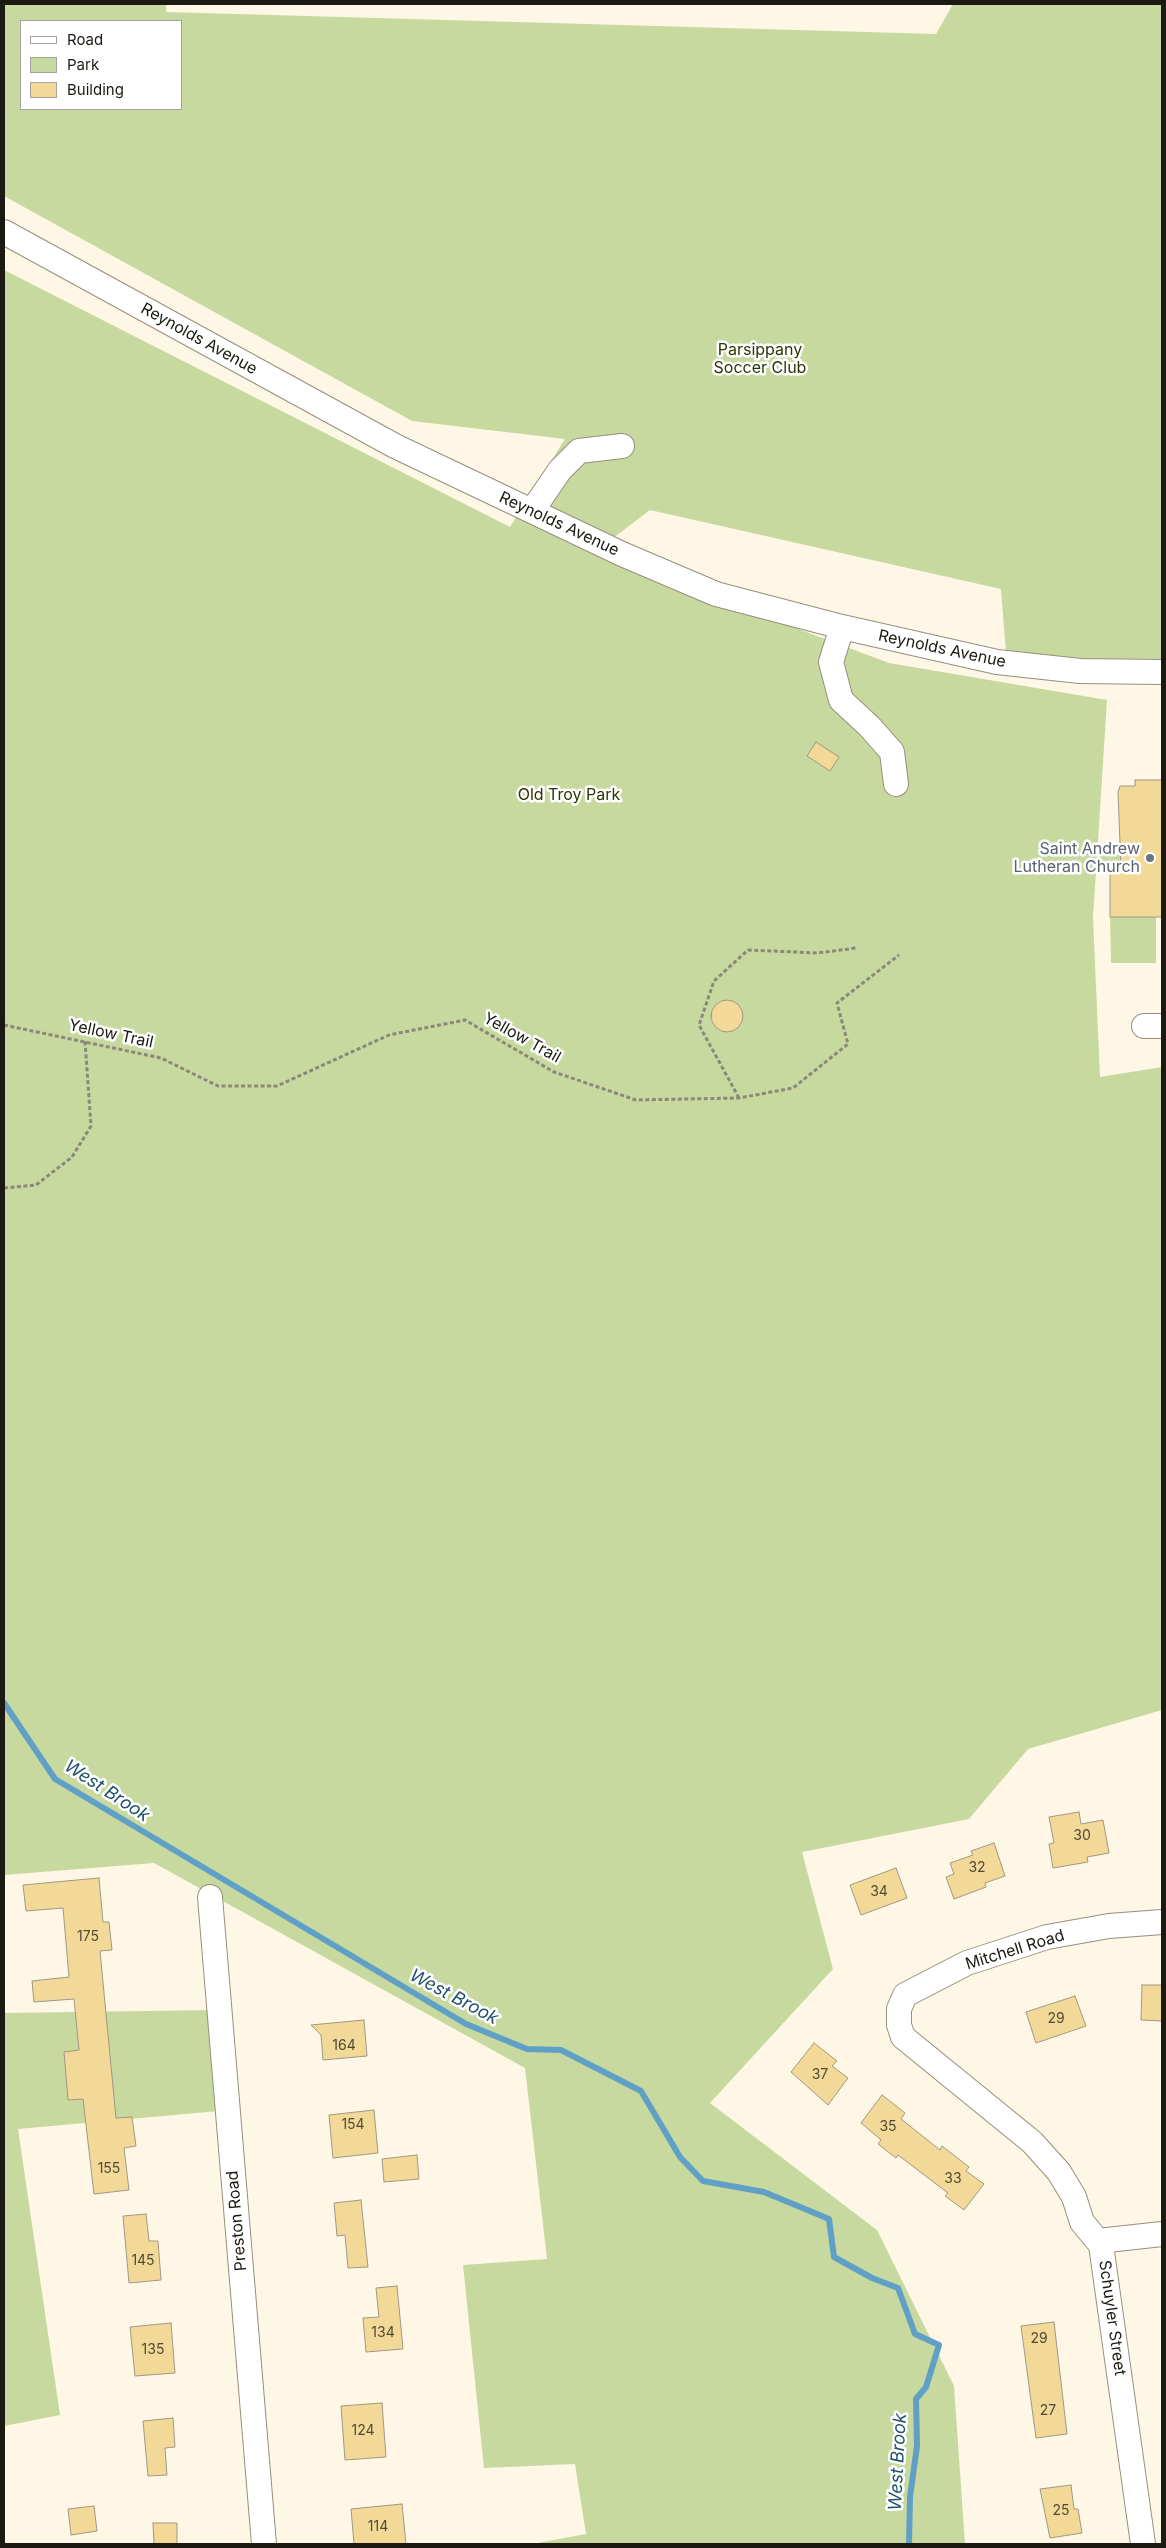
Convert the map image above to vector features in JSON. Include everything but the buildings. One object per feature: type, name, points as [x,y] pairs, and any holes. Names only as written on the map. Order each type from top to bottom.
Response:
[{"type":"street","name":"Reynolds Avenue","points":[[4,232],[395,446],[622,554],[716,594],[842,627],[997,662],[1080,671],[1162,672]]},
{"type":"street","points":[[532,512],[560,470],[579,451],[622,446]]},
{"type":"street","points":[[842,627],[831,662],[841,700],[870,727],[892,752],[896,784]]},
{"type":"street","name":"Preston Road","points":[[210,1897],[264,2544]]},
{"type":"street","name":"Mitchell Road","points":[[899,2024],[899,2009],[905,1995],[967,1963],[1047,1937],[1109,1926],[1162,1922]]},
{"type":"street","name":"Schuyler Street","points":[[899,2024],[903,2037],[1032,2142],[1059,2172],[1074,2197],[1082,2222],[1098,2241],[1103,2254],[1143,2544]]},
{"type":"street","points":[[1098,2241],[1162,2234]]},
{"type":"path","points":[[739,1098],[698,1025],[714,981],[748,950],[818,953],[856,948]]},
{"type":"path","name":"Yellow Trail","points":[[4,1025],[161,1058],[218,1086],[277,1086],[389,1035],[465,1020],[554,1072],[636,1100],[739,1098],[793,1088],[848,1044],[837,1003],[899,955]]},
{"type":"path","points":[[4,1188],[36,1185],[72,1157],[91,1126],[85,1041]]},
{"type":"green space","points":[[4,4],[166,4],[166,12],[936,34],[953,4],[1162,4],[1162,662],[1070,661],[1006,653],[1001,589],[650,510],[600,548],[571,544],[889,663],[1107,700],[1093,918],[1100,1077],[1162,1067],[1162,1710],[1028,1749],[969,1819],[802,1852],[833,1969],[710,2103],[877,2230],[954,2386],[965,2544],[532,2544],[586,2534],[575,2464],[484,2468],[463,2265],[547,2259],[525,2068],[154,1863],[4,1875],[4,270],[510,527],[565,439],[412,421],[4,196]]},
{"type":"green space","points":[[1137,846],[1138,870],[1099,870],[1099,847]]},
{"type":"green space","points":[[1110,917],[1156,917],[1156,963],[1111,963]]},
{"type":"green space","points":[[219,2010],[230,2110],[18,2129],[60,2415],[4,2426],[4,2013]]},
{"type":"waterway","name":"West Brook","points":[[4,1703],[55,1779],[466,2024],[527,2049],[561,2050],[641,2091],[680,2157],[703,2181],[764,2192],[829,2219],[834,2257],[872,2278],[898,2288],[915,2334],[939,2345],[926,2387],[916,2399],[917,2446],[910,2497],[909,2544]]},
{"type":"place","name":"Saint Andrew Lutheran Church","points":[[1150,858]]},
{"type":"park label","name":"Parsippany Soccer Club","points":[[760,359]]},
{"type":"park label","name":"Old Troy Park","points":[[569,795]]}]
